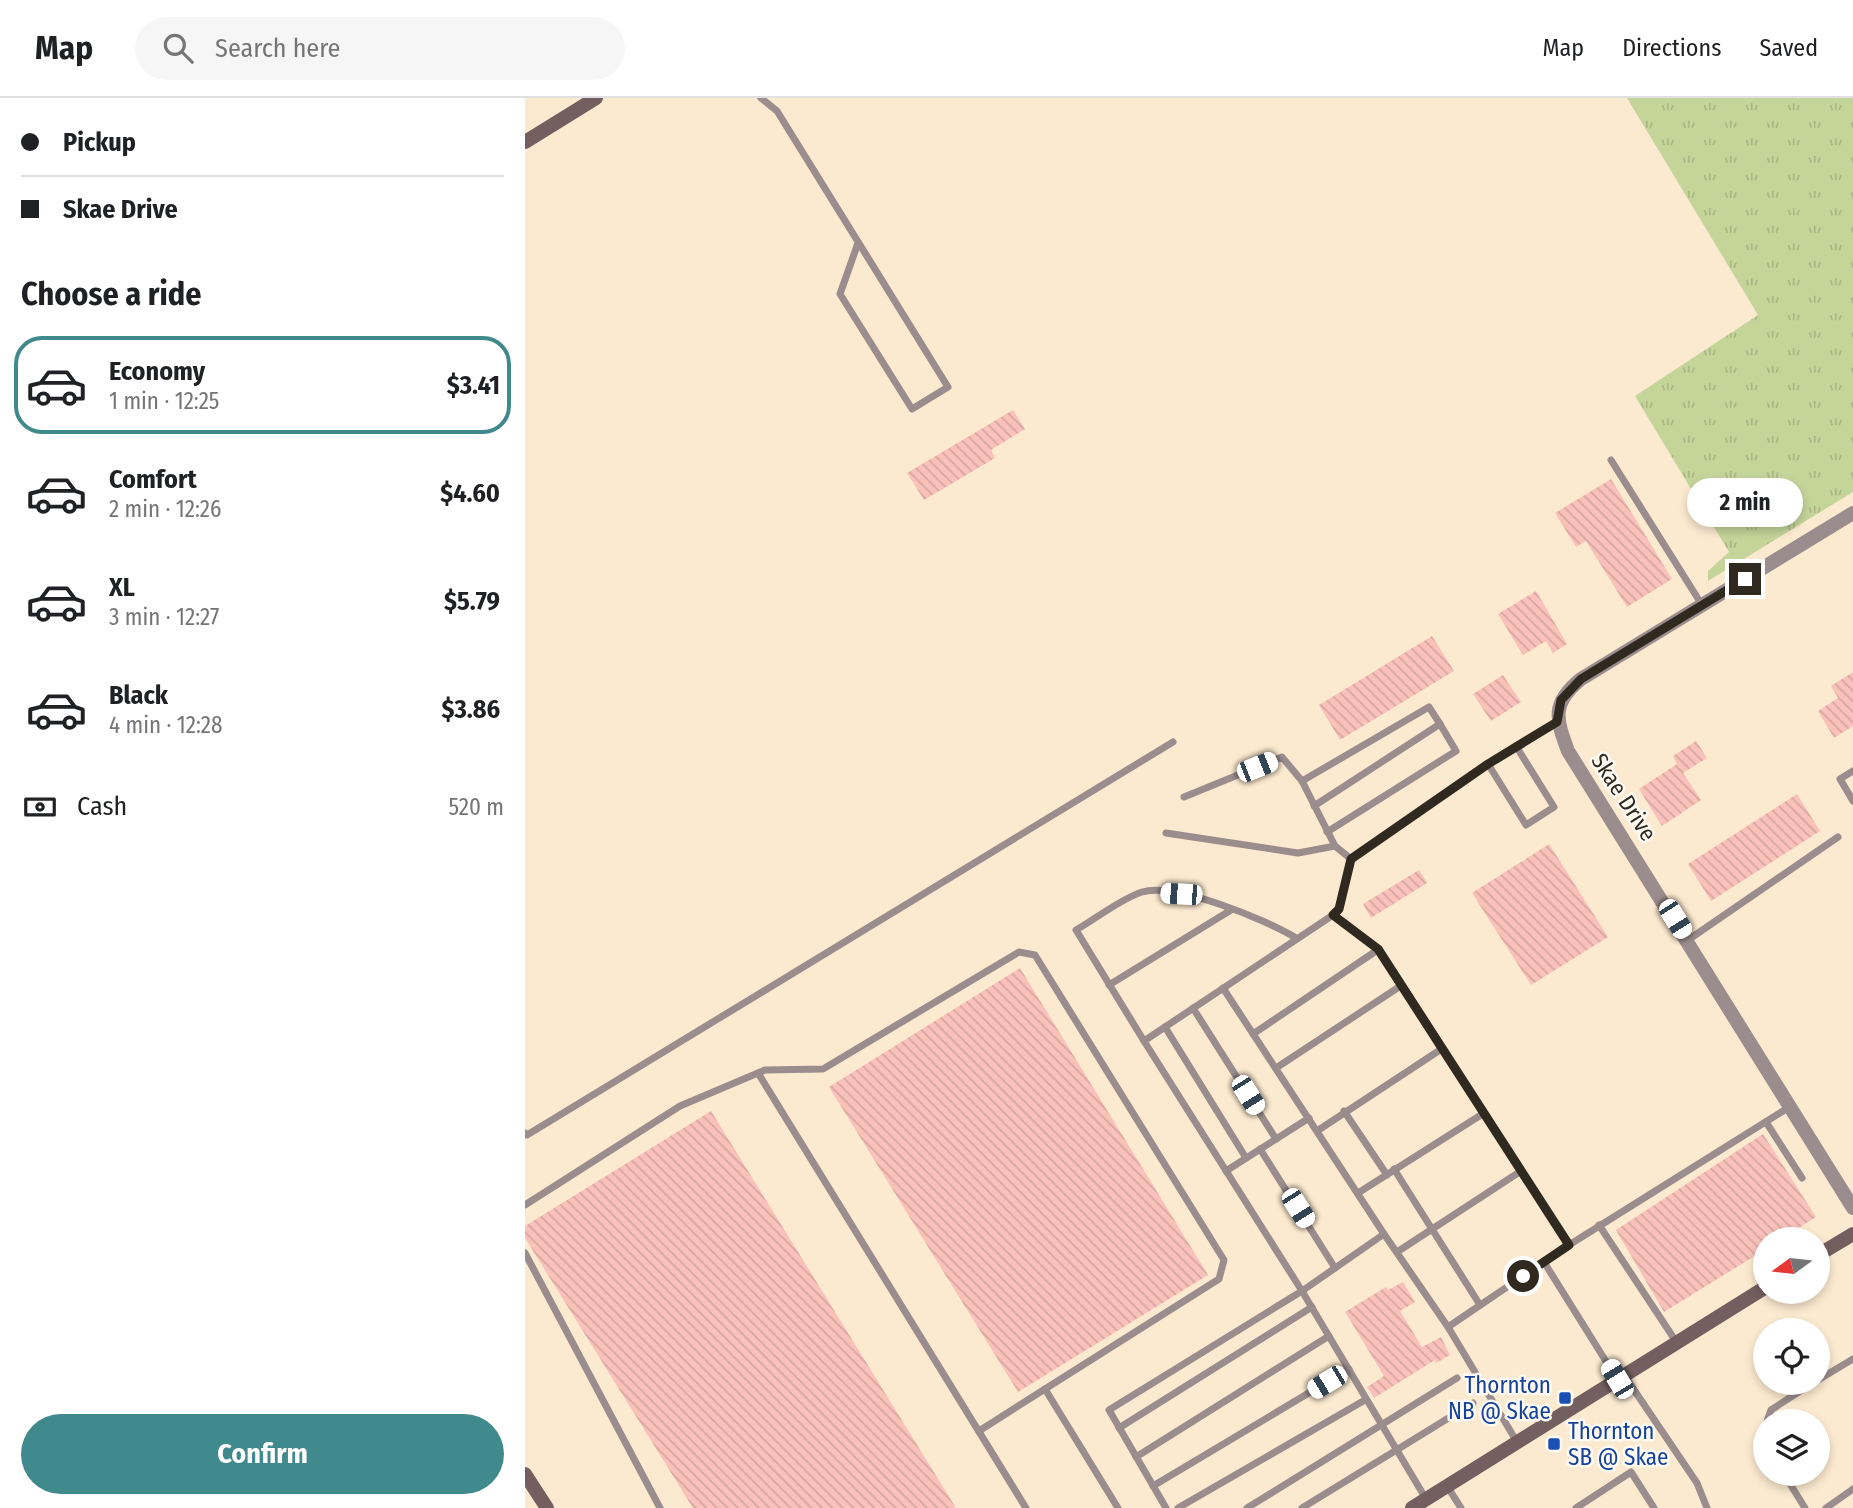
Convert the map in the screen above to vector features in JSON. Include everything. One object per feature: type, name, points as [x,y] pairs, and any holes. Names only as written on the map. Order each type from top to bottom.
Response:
[{"type":"street","points":[[525,142],[596,98]]},
{"type":"street","points":[[1557,722],[1561,700],[1569,688],[1853,513]]},
{"type":"street","name":"Skae Drive","points":[[1557,722],[1568,751],[1853,1208]]},
{"type":"street","points":[[1831,1247],[1853,1234]]},
{"type":"street","points":[[1412,1508],[1753,1295]]},
{"type":"street","points":[[525,1474],[547,1508]]},
{"type":"lane","points":[[761,98],[777,111],[948,387],[912,409],[840,294],[858,243]]},
{"type":"lane","points":[[1611,460],[1702,605]]},
{"type":"lane","points":[[1302,781],[1429,707],[1456,751],[1327,832]]},
{"type":"lane","points":[[1144,1041],[1333,915],[1339,909],[1351,859],[1515,746],[1557,722]]},
{"type":"lane","points":[[1314,806],[1440,724]]},
{"type":"lane","points":[[525,1133],[527,1135],[1173,742]]},
{"type":"lane","points":[[1488,764],[1526,825],[1553,807],[1515,746]]},
{"type":"lane","points":[[1184,797],[1282,757],[1302,781],[1335,846],[1351,859]]},
{"type":"lane","points":[[1853,771],[1840,779],[1853,801]]},
{"type":"lane","points":[[1166,834],[1298,853],[1335,846]]},
{"type":"lane","points":[[1688,940],[1838,837]]},
{"type":"lane","points":[[1296,938],[1269,922],[1231,909],[1181,894],[1143,892],[1076,930],[1312,1307],[1426,1499]]},
{"type":"lane","points":[[1109,985],[1231,909]]},
{"type":"lane","points":[[1333,915],[1378,949],[1569,1245]]},
{"type":"lane","points":[[1253,1034],[1378,949]]},
{"type":"lane","points":[[525,1205],[680,1106],[758,1073],[823,1069],[1019,952],[1035,955],[1224,1260],[1219,1279],[979,1431]]},
{"type":"lane","points":[[1276,1068],[1402,985]]},
{"type":"lane","points":[[1223,988],[1448,1327],[1517,1442]]},
{"type":"lane","points":[[1193,1008],[1276,1139]]},
{"type":"lane","points":[[1165,1027],[1246,1158]]},
{"type":"lane","points":[[1317,1131],[1443,1048]]},
{"type":"lane","points":[[758,1073],[1026,1508]]},
{"type":"lane","points":[[1448,1327],[1599,1225],[1791,1106]]},
{"type":"lane","points":[[1344,1111],[1432,1230],[1480,1306]]},
{"type":"lane","points":[[1358,1193],[1484,1113]]},
{"type":"lane","points":[[1226,1171],[1309,1118]]},
{"type":"lane","points":[[1766,1122],[1802,1178]]},
{"type":"lane","points":[[1261,1149],[1335,1268]]},
{"type":"lane","points":[[1397,1252],[1521,1171]]},
{"type":"lane","points":[[1599,1225],[1677,1343]]},
{"type":"lane","points":[[1166,1508],[1109,1410],[1302,1291],[1384,1234]]},
{"type":"lane","points":[[525,1254],[660,1508]]},
{"type":"lane","points":[[1544,1262],[1621,1377],[1697,1483],[1707,1508]]},
{"type":"lane","points":[[1119,1428],[1312,1307]]},
{"type":"lane","points":[[1136,1457],[1329,1336]]},
{"type":"lane","points":[[1830,1373],[1853,1359]]},
{"type":"lane","points":[[1153,1486],[1349,1369]]},
{"type":"lane","points":[[1247,1508],[1457,1378]]},
{"type":"lane","points":[[1045,1389],[1118,1508]]},
{"type":"lane","points":[[1772,1409],[1794,1395]]},
{"type":"lane","points":[[1178,1508],[1366,1400]]},
{"type":"lane","points":[[1302,1508],[1473,1403]]},
{"type":"lane","points":[[1576,1508],[1632,1472],[1654,1508]]},
{"type":"lane","points":[[1447,1486],[1461,1508]]},
{"type":"lane","points":[[1791,1486],[1805,1508]]},
{"type":"lane","points":[[1826,1508],[1853,1489]]},
{"type":"green space","points":[[1627,98],[1853,98],[1853,492],[1708,581],[1708,571],[1729,552],[1635,396],[1758,315]]},
{"type":"building","points":[[1013,410],[1025,429],[991,450],[995,458],[924,500],[907,473]]},
{"type":"building","points":[[1611,479],[1672,579],[1627,607],[1586,541],[1576,547],[1555,513]]},
{"type":"building","points":[[1536,591],[1567,644],[1553,653],[1546,641],[1523,655],[1498,614]]},
{"type":"building","points":[[1432,636],[1454,671],[1340,740],[1319,705]]},
{"type":"building","points":[[1853,672],[1853,726],[1834,738],[1818,711],[1838,698],[1831,686]]},
{"type":"building","points":[[1503,675],[1521,702],[1491,721],[1473,694]]},
{"type":"building","points":[[1696,741],[1707,758],[1683,773],[1701,800],[1662,826],[1639,789],[1677,764],[1673,756]]},
{"type":"building","points":[[1797,794],[1820,831],[1711,901],[1688,864]]},
{"type":"building","points":[[1549,844],[1608,937],[1531,985],[1472,893]]},
{"type":"building","points":[[1419,870],[1427,883],[1371,918],[1363,904]]},
{"type":"building","points":[[1020,968],[1208,1275],[1018,1392],[829,1087]]},
{"type":"building","points":[[711,1111],[956,1508],[693,1508],[525,1238],[525,1226]]},
{"type":"building","points":[[1763,1134],[1816,1217],[1800,1227],[1753,1227],[1753,1257],[1664,1312],[1616,1230]]},
{"type":"building","points":[[1403,1282],[1415,1302],[1400,1311],[1422,1347],[1441,1337],[1450,1355],[1436,1363],[1435,1360],[1374,1398],[1367,1387],[1384,1376],[1345,1312],[1386,1287],[1388,1290]]},
{"type":"place","name":"Thornton NB @ Skae","points":[[1565,1398]]},
{"type":"place","name":"Thornton SB @ Skae","points":[[1554,1444]]},
{"type":"route","points":[[1523,1276],[1569,1245],[1378,949],[1333,915],[1339,909],[1351,859],[1533,734],[1557,722],[1561,700],[1569,688],[1581,679],[1745,579]]}]
